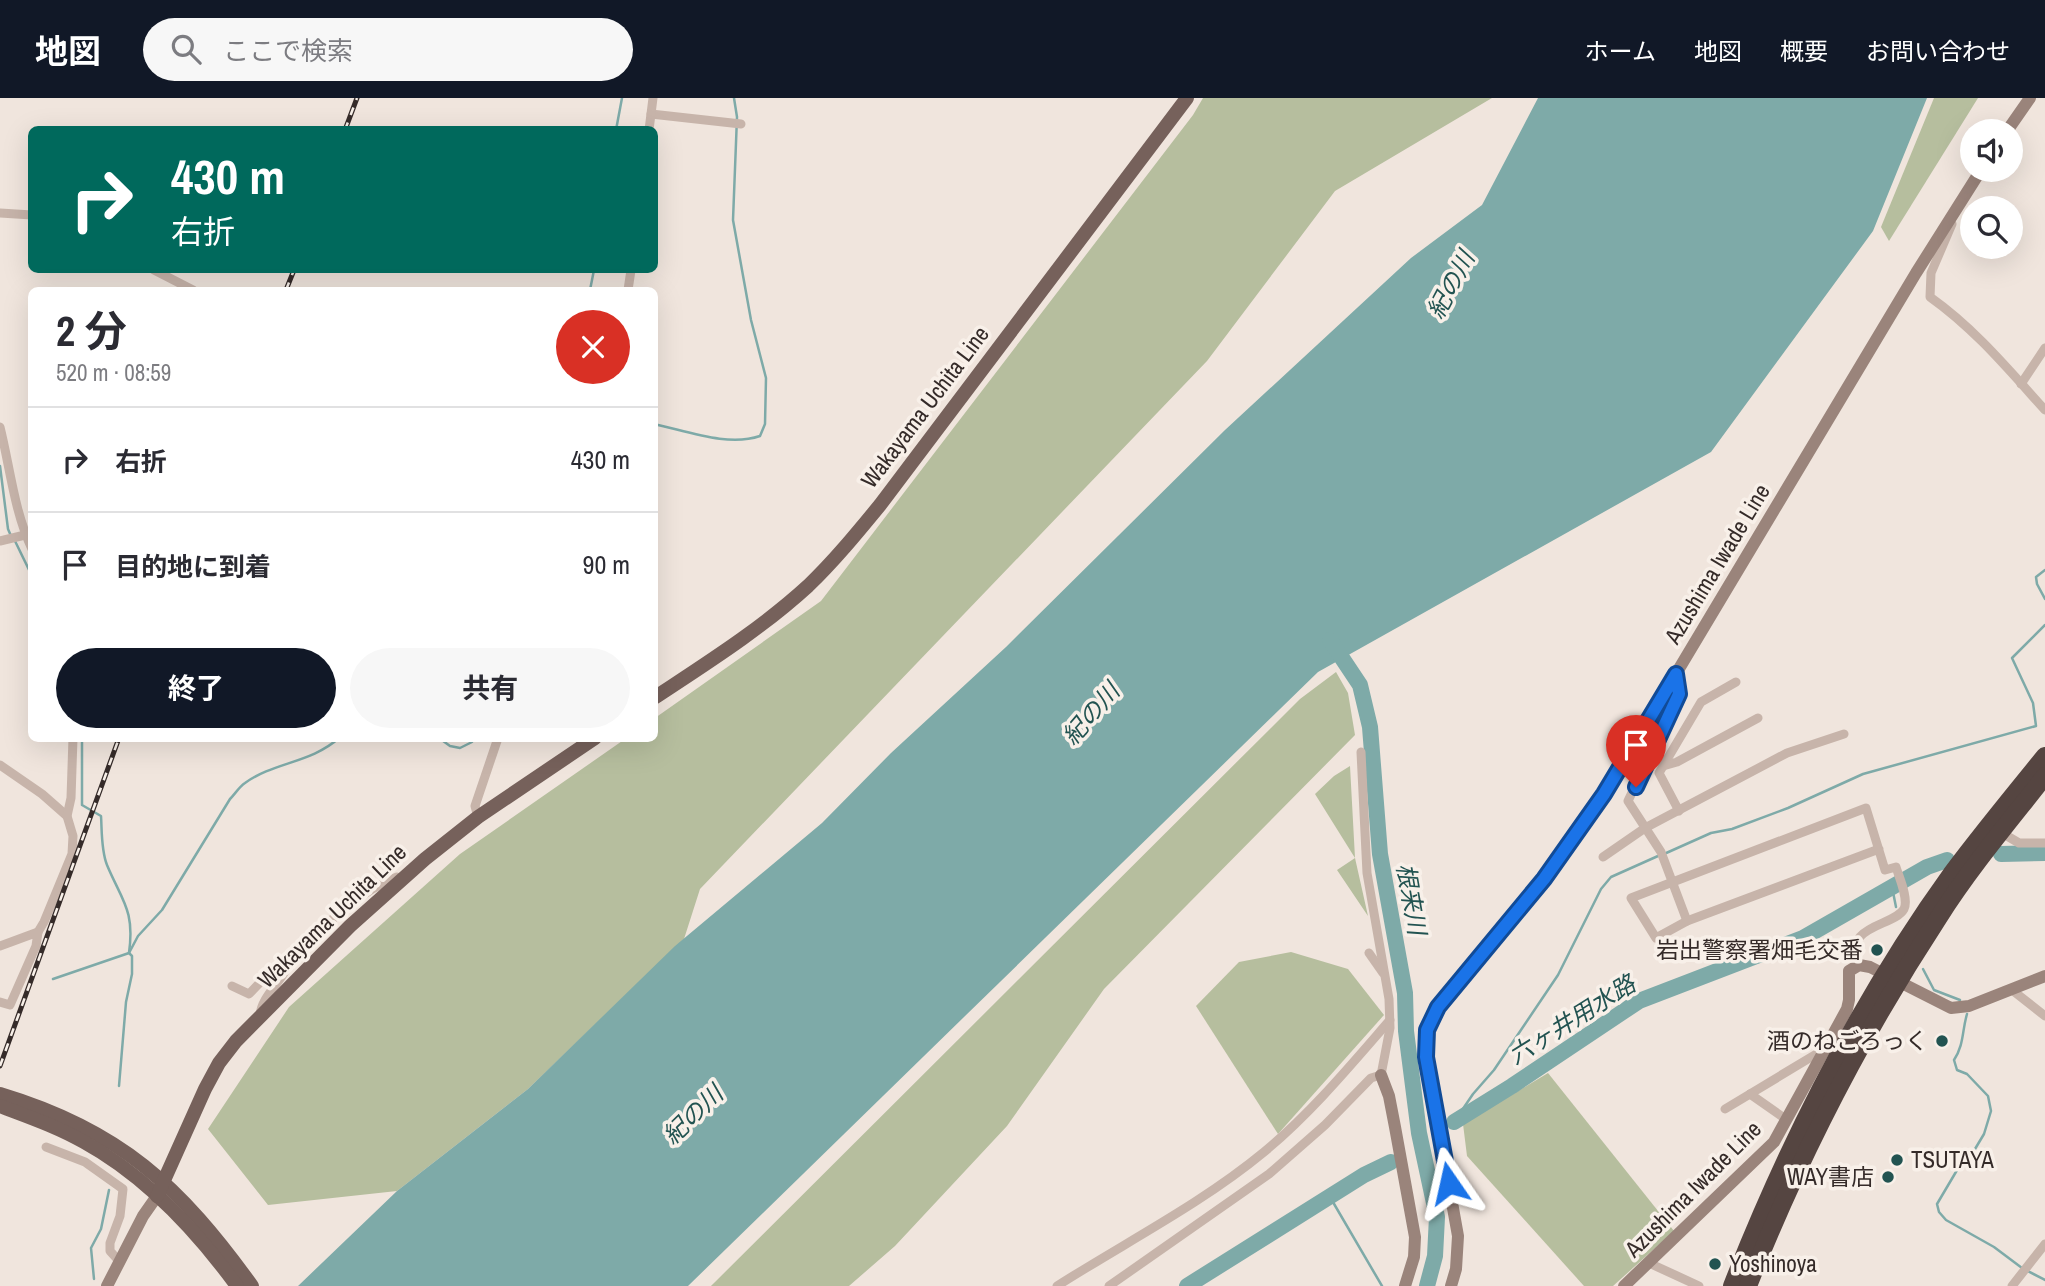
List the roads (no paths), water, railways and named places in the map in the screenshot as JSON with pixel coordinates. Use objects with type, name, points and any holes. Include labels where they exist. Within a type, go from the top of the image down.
[{"type":"highway","points":[[1748,1286],[1799,1167],[1892,980],[1952,873],[2045,756]]},
{"type":"highway","points":[[1732,1286],[1785,1161],[1833,1067],[1892,980],[2045,776]]},
{"type":"main road","name":"Wakayama Uchita Line","points":[[658,695],[776,613],[809,585],[843,550],[880,505],[1187,98]]},
{"type":"main road","points":[[2015,119],[2030,98]]},
{"type":"main road","name":"Azushima Iwade Line","points":[[1451,1286],[1456,1269],[1458,1236],[1426,1057],[1427,1030],[1438,1007],[1544,879],[1604,794],[1960,204]]},
{"type":"main road","name":"Wakayama Uchita Line","points":[[157,1196],[205,1089],[219,1063],[236,1041],[350,926],[402,880],[478,817],[589,742]]},
{"type":"main road","points":[[1859,965],[1870,967],[1951,1008],[1969,1006],[2045,976]]},
{"type":"main road","name":"Azushima Iwade Line","points":[[1624,1286],[1774,1142],[1847,1009],[1849,971],[1859,965]]},
{"type":"main road","points":[[1381,1075],[1389,1096],[1415,1237],[1414,1257],[1405,1286]]},
{"type":"main road","points":[[1,1098],[61,1115],[90,1128],[121,1148],[180,1195],[252,1286]]},
{"type":"main road","points":[[1,1098],[86,1143],[117,1163],[173,1210],[214,1255],[237,1286]]},
{"type":"main road","points":[[107,1286],[157,1196]]},
{"type":"street","points":[[650,126],[653,98]]},
{"type":"street","points":[[651,114],[741,124]]},
{"type":"street","points":[[1960,206],[1931,273],[1930,297],[1957,316],[1990,347],[2045,410]]},
{"type":"street","points":[[0,213],[28,214]]},
{"type":"street","points":[[160,273],[187,287]]},
{"type":"street","points":[[2021,384],[2045,348]]},
{"type":"street","points":[[1,432],[28,541]]},
{"type":"street","points":[[0,541],[25,535]]},
{"type":"street","points":[[1676,674],[1679,694],[1628,802],[1662,856],[1687,921]]},
{"type":"street","points":[[1679,811],[1659,773],[1701,702],[1736,681]]},
{"type":"street","points":[[1663,766],[1677,762],[1758,718]]},
{"type":"street","points":[[1603,857],[1645,828],[1787,753],[1844,734]]},
{"type":"street","points":[[0,1002],[10,1005],[72,854],[73,836],[67,816],[71,797],[73,742]]},
{"type":"street","points":[[478,817],[475,806],[497,742]]},
{"type":"street","points":[[1109,1286],[1269,1174],[1325,1125],[1371,1078],[1381,1075],[1390,1020],[1367,873],[1361,752]]},
{"type":"street","points":[[0,765],[67,816]]},
{"type":"street","points":[[1859,965],[1854,954],[1858,940],[1873,926],[1899,914],[1904,909],[1905,900],[1896,867],[1885,870],[1879,849],[1866,808],[1631,898],[1656,938],[1687,921],[1879,849]]},
{"type":"street","points":[[2001,833],[2019,843],[2045,843]]},
{"type":"street","points":[[232,986],[249,994],[274,968],[291,958],[344,908],[387,881],[397,877],[402,880]]},
{"type":"street","points":[[0,946],[38,932]]},
{"type":"street","points":[[1369,953],[1384,974]]},
{"type":"street","points":[[259,1017],[261,1005],[287,971],[291,958]]},
{"type":"street","points":[[2012,990],[2045,1016]]},
{"type":"street","points":[[1056,1286],[1211,1191],[1264,1152],[1312,1108],[1390,1020]]},
{"type":"street","points":[[1725,1109],[1825,1049]]},
{"type":"street","points":[[1751,1094],[1787,1120]]},
{"type":"street","points":[[46,1147],[85,1162],[123,1189],[120,1216],[110,1243],[110,1251],[119,1261]]},
{"type":"street","points":[[2012,1286],[2045,1244]]},
{"type":"street","points":[[1649,1263],[1699,1286]]},
{"type":"water","name":"紀の川","points":[[1538,98],[1927,98],[1873,231],[1711,452],[1318,672],[688,1286],[298,1286],[397,1191],[528,1089],[675,946],[822,823],[891,753],[1006,647],[1225,430],[1411,258],[1482,205]]},
{"type":"waterway","points":[[617,126],[622,98]]},
{"type":"waterway","points":[[658,425],[707,437],[735,440],[760,436],[765,424],[766,378],[751,320],[733,220],[737,117],[734,98]]},
{"type":"waterway","points":[[591,287],[593,273]]},
{"type":"waterway","points":[[0,466],[11,536]]},
{"type":"waterway","points":[[15,541],[28,568]]},
{"type":"waterway","points":[[2045,570],[2036,577],[2045,599]]},
{"type":"waterway","points":[[1664,854],[1711,833],[1732,829],[1788,808],[1863,774],[2036,726],[2033,703],[2012,658],[2045,625]]},
{"type":"waterway","name":"根来川","points":[[1330,640],[1360,685],[1370,727],[1380,854],[1405,993],[1406,1031],[1419,1133],[1437,1217],[1435,1256],[1427,1286]]},
{"type":"waterway","points":[[82,742],[82,805],[101,816],[105,859],[129,916],[132,974],[126,1002],[119,1086]]},
{"type":"waterway","points":[[53,979],[129,953],[138,936],[162,910],[230,799],[241,786],[256,776],[317,753],[334,742]]},
{"type":"waterway","points":[[444,742],[460,748],[472,742]]},
{"type":"waterway","name":"六ヶ井用水路","points":[[2001,854],[2045,853]]},
{"type":"waterway","points":[[1454,1122],[1494,1070],[1558,975],[1601,889],[1611,877],[1658,856]]},
{"type":"waterway","name":"六ヶ井用水路","points":[[1454,1122],[1639,1001],[1803,938],[1927,867],[1947,860]]},
{"type":"waterway","points":[[1892,887],[1896,907]]},
{"type":"waterway","points":[[1923,969],[1934,990],[1960,1000]]},
{"type":"waterway","points":[[1967,1014],[1961,1043],[1954,1060],[1957,1070],[1967,1074],[1988,1096],[1991,1111],[1984,1134],[1975,1149],[1963,1160],[1937,1204],[1939,1212],[1946,1220],[2045,1280]]},
{"type":"waterway","name":"六ヶ井用水路","points":[[1187,1286],[1364,1175],[1391,1162]]},
{"type":"waterway","points":[[94,1279],[91,1248],[101,1229],[109,1190]]},
{"type":"waterway","points":[[1330,1197],[1382,1286]]},
{"type":"railway","points":[[346,126],[357,98]]},
{"type":"railway","points":[[287,287],[293,273]]},
{"type":"railway","points":[[0,1066],[118,742]]},
{"type":"place","name":"岩出警察署畑毛交番","points":[[1877,950]]},
{"type":"place","name":"酒のねごろっく","points":[[1942,1041]]},
{"type":"place","name":"TSUTAYA","points":[[1897,1160]]},
{"type":"place","name":"WAY書店","points":[[1888,1177]]},
{"type":"place","name":"Yoshinoya","points":[[1715,1264]]}]
